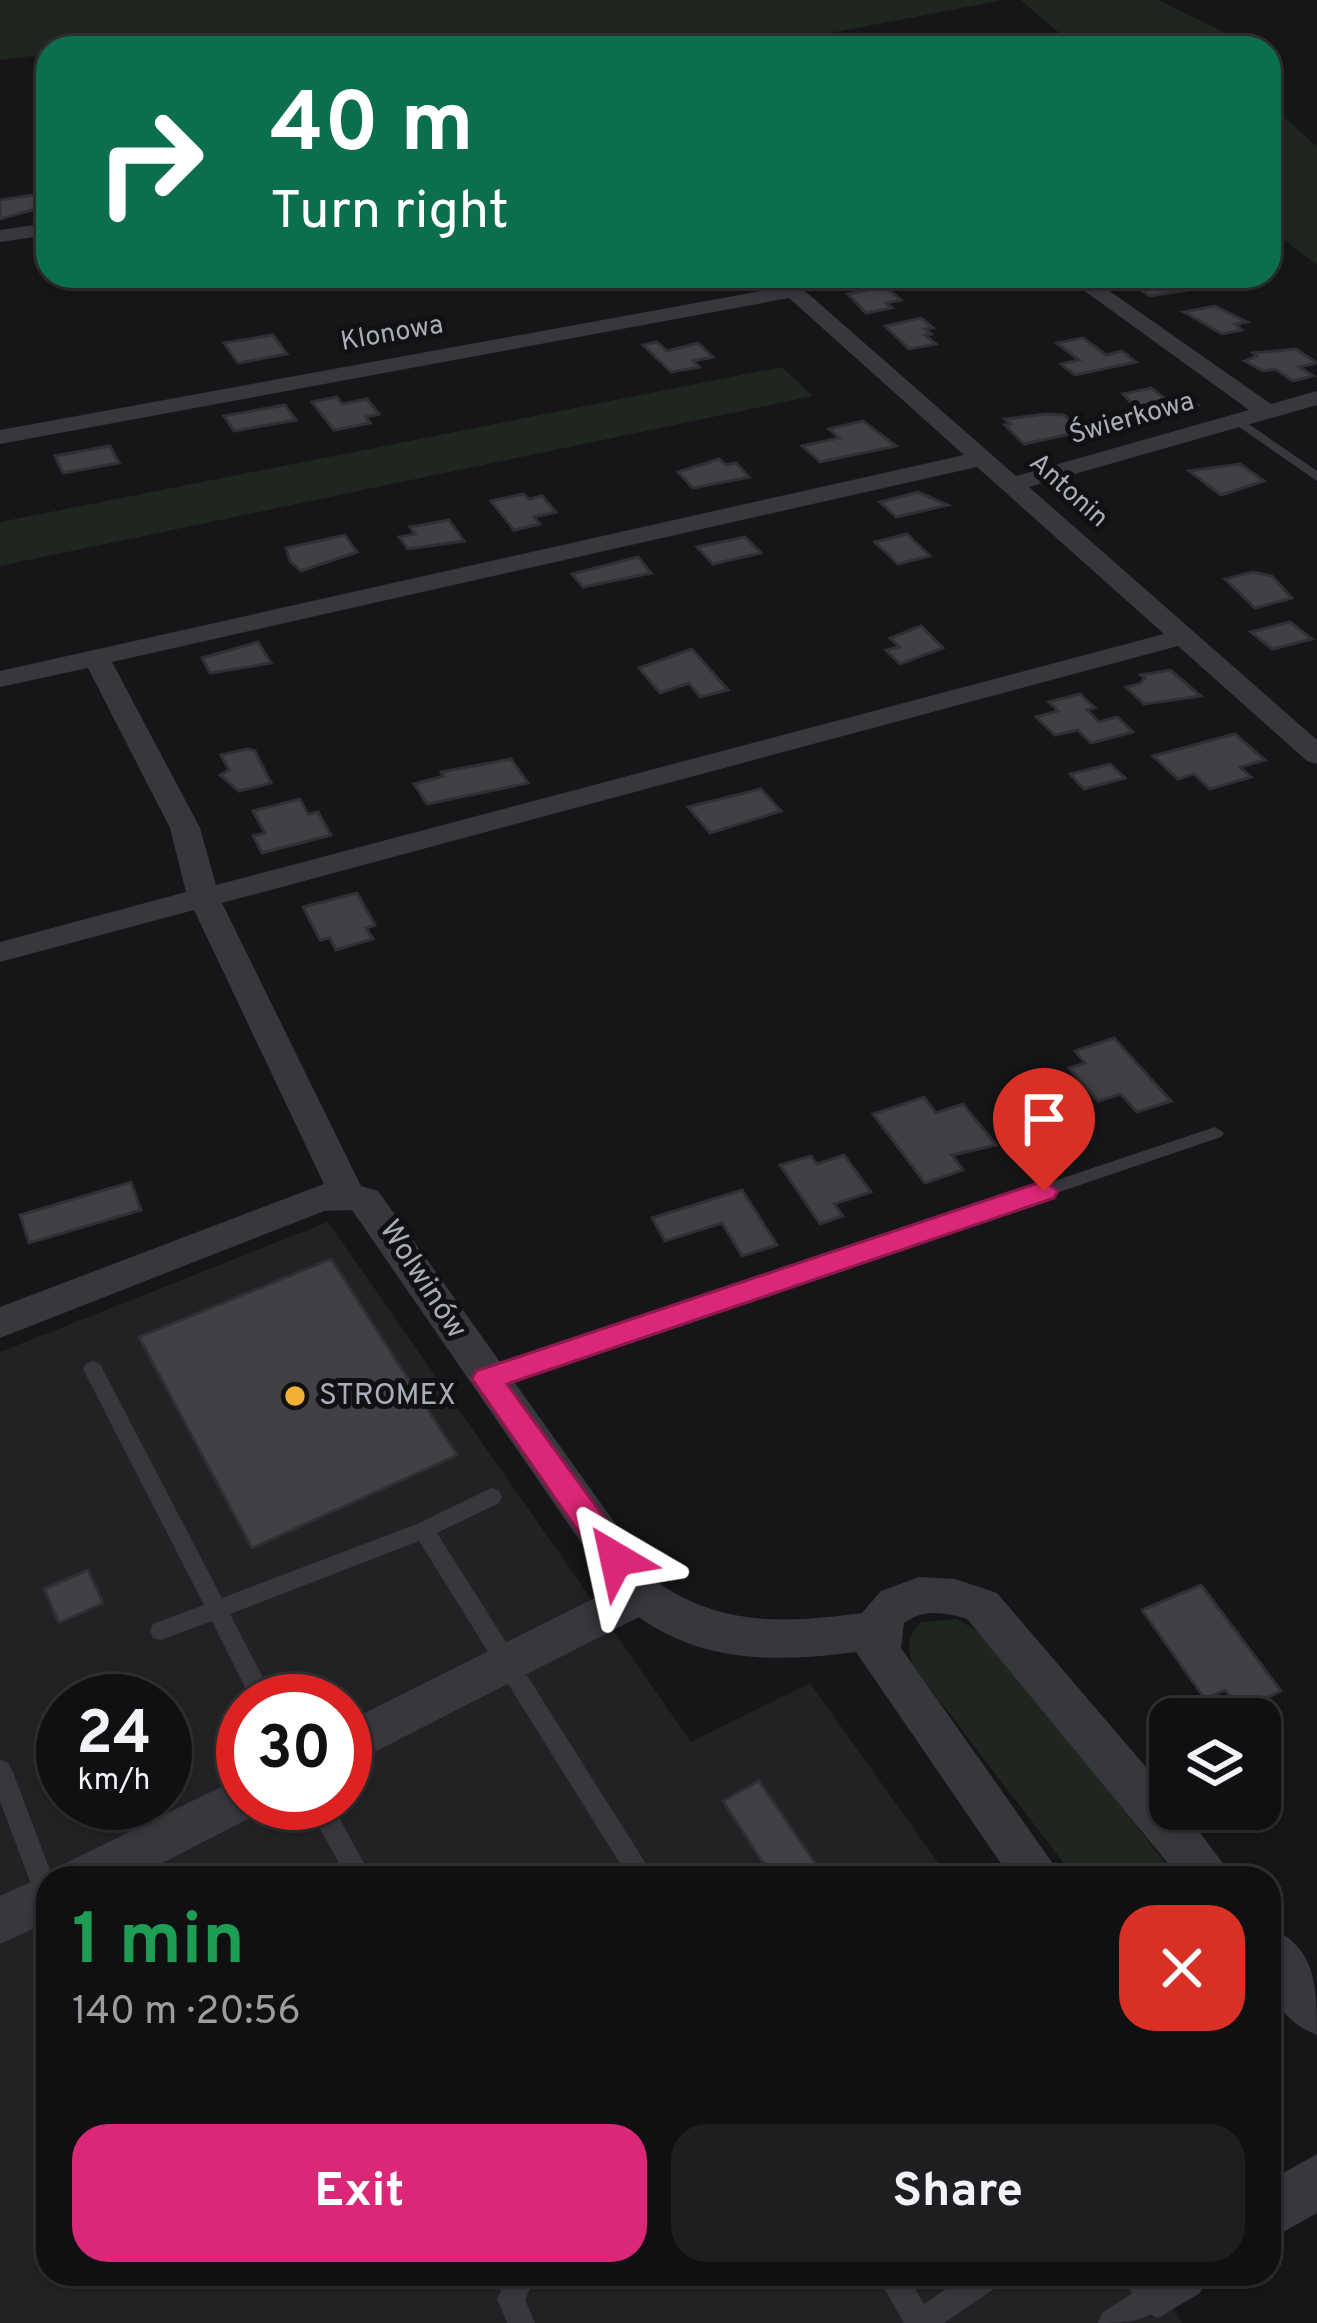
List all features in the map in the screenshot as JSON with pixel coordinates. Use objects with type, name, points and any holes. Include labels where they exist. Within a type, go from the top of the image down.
[{"type":"street","points":[[0,236],[36,231]]},
{"type":"street","name":"Klonowa","points":[[0,436],[764,288]]},
{"type":"street","name":"Antonin","points":[[790,288],[1317,755]]},
{"type":"street","name":"Świerkowa","points":[[1091,288],[1267,412]]},
{"type":"street","name":"Świerkowa","points":[[1015,484],[1317,398]]},
{"type":"street","points":[[0,679],[983,458]]},
{"type":"street","points":[[0,952],[1186,636]]},
{"type":"street","points":[[0,1323],[320,1198],[347,1195],[203,896],[185,828],[96,658]]},
{"type":"street","name":"Wolwinów","points":[[347,1195],[377,1211],[487,1379],[642,1595],[668,1617],[726,1638],[769,1644],[877,1630]]},
{"type":"street","points":[[1030,1866],[878,1652],[877,1630],[884,1613],[924,1592],[951,1593],[982,1606],[1200,1866]]},
{"type":"street","points":[[372,1732],[642,1595]]},
{"type":"street","points":[[109,1866],[216,1812]]},
{"type":"street","points":[[0,1921],[36,1903]]},
{"type":"street","points":[[1281,1966],[1317,2010]]},
{"type":"lane","points":[[1236,420],[1317,477]]},
{"type":"lane","points":[[487,1379],[1216,1133]]},
{"type":"lane","points":[[93,1369],[250,1674]]},
{"type":"lane","points":[[161,1631],[424,1530],[492,1497]]},
{"type":"lane","points":[[424,1530],[636,1866]]},
{"type":"lane","points":[[0,1769],[36,1866]]},
{"type":"lane","points":[[333,1830],[353,1866]]},
{"type":"lane","points":[[518,2286],[512,2299],[521,2323]]},
{"type":"lane","points":[[897,2286],[920,2323],[974,2286]]},
{"type":"lane","points":[[1112,2323],[1164,2286]]},
{"type":"shaded area","points":[[0,0],[1004,0],[814,36],[36,36],[36,56],[0,60]]},
{"type":"shaded area","points":[[1021,0],[1158,0],[1232,36],[1063,36]]},
{"type":"shaded area","points":[[1281,114],[1317,147],[1317,265],[1281,237]]},
{"type":"shaded area","points":[[782,367],[813,396],[0,566],[0,522]]},
{"type":"shaded area","points":[[328,1222],[691,1742],[810,1683],[940,1866],[36,1866],[36,2286],[1156,2286],[1182,2323],[0,2323],[0,1352]]},
{"type":"shaded area","points":[[957,1619],[989,1638],[1168,1866],[1066,1866],[913,1666],[909,1642],[921,1622]]},
{"type":"building","points":[[33,195],[36,209],[0,219],[0,200]]},
{"type":"building","points":[[1153,288],[1194,289],[1150,296],[1141,290]]},
{"type":"building","points":[[888,289],[901,300],[886,303],[892,308],[866,313],[848,294]]},
{"type":"building","points":[[1215,306],[1247,322],[1235,324],[1242,330],[1222,334],[1184,312]]},
{"type":"building","points":[[921,318],[933,328],[925,329],[931,334],[925,335],[936,344],[909,349],[885,326]]},
{"type":"building","points":[[273,335],[287,354],[238,363],[224,343]]},
{"type":"building","points":[[1083,338],[1106,355],[1122,351],[1136,362],[1075,375],[1061,364],[1079,360],[1057,343]]},
{"type":"building","points":[[657,342],[667,351],[698,343],[713,357],[693,361],[699,367],[671,372],[643,345]]},
{"type":"building","points":[[1296,349],[1317,363],[1299,367],[1313,376],[1293,381],[1275,369],[1263,371],[1245,361],[1257,356],[1253,353]]},
{"type":"building","points":[[1151,388],[1170,402],[1188,398],[1198,405],[1144,417],[1123,394]]},
{"type":"building","points":[[337,397],[342,404],[367,399],[379,414],[366,417],[370,423],[334,430],[312,402]]},
{"type":"building","points":[[285,405],[296,420],[234,431],[224,416]]},
{"type":"building","points":[[1064,415],[1084,431],[1024,444],[1005,425],[1011,424],[1005,419]]},
{"type":"building","points":[[863,421],[896,446],[820,462],[802,446],[839,438],[829,429]]},
{"type":"building","points":[[110,446],[119,463],[63,473],[55,456]]},
{"type":"building","points":[[719,459],[726,465],[736,463],[749,477],[693,488],[678,472]]},
{"type":"building","points":[[1240,464],[1264,481],[1221,495],[1189,471]]},
{"type":"building","points":[[918,492],[948,505],[896,517],[880,502]]},
{"type":"building","points":[[524,494],[529,499],[542,496],[556,512],[534,517],[540,524],[514,530],[491,501]]},
{"type":"building","points":[[449,520],[464,541],[408,549],[399,537],[415,534],[410,527]]},
{"type":"building","points":[[907,534],[930,556],[898,564],[875,542]]},
{"type":"building","points":[[345,535],[357,552],[301,571],[290,561],[286,548]]},
{"type":"building","points":[[745,537],[761,553],[713,564],[697,547]]},
{"type":"building","points":[[638,557],[651,573],[583,587],[572,574]]},
{"type":"building","points":[[1253,572],[1272,576],[1292,598],[1255,608],[1225,579]]},
{"type":"building","points":[[1290,622],[1312,639],[1272,649],[1251,632]]},
{"type":"building","points":[[921,626],[943,648],[900,664],[886,650],[899,647],[890,638]]},
{"type":"building","points":[[258,642],[271,663],[210,673],[202,658]]},
{"type":"building","points":[[692,649],[728,690],[700,697],[689,683],[660,693],[639,668]]},
{"type":"building","points":[[1170,670],[1201,696],[1144,704],[1126,687],[1140,684],[1145,678],[1141,675]]},
{"type":"building","points":[[1080,694],[1095,708],[1087,710],[1099,722],[1117,717],[1133,732],[1091,743],[1078,730],[1055,735],[1036,717],[1058,711],[1049,702]]},
{"type":"building","points":[[1235,734],[1265,760],[1240,767],[1251,777],[1210,789],[1194,774],[1178,779],[1153,756]]},
{"type":"building","points":[[255,751],[271,783],[239,791],[220,775],[229,770],[221,755]]},
{"type":"building","points":[[511,759],[528,783],[427,804],[414,784],[444,776],[441,772]]},
{"type":"building","points":[[1110,764],[1125,778],[1084,789],[1070,774]]},
{"type":"building","points":[[761,789],[781,811],[710,833],[688,807]]},
{"type":"building","points":[[300,799],[308,814],[318,812],[331,835],[262,853],[253,836],[265,833],[253,811]]},
{"type":"building","points":[[357,893],[375,925],[366,928],[373,939],[336,950],[330,938],[320,940],[303,907]]},
{"type":"building","points":[[1114,1038],[1171,1101],[1137,1112],[1121,1094],[1098,1101],[1069,1068],[1085,1063],[1075,1051]]},
{"type":"building","points":[[924,1097],[936,1113],[963,1104],[996,1145],[952,1155],[963,1170],[925,1183],[873,1114]]},
{"type":"building","points":[[844,1155],[871,1192],[834,1204],[843,1216],[820,1224],[780,1165],[811,1156],[817,1164]]},
{"type":"building","points":[[131,1182],[141,1210],[29,1243],[20,1215]]},
{"type":"building","points":[[742,1190],[777,1245],[742,1256],[722,1223],[665,1241],[652,1218]]},
{"type":"building","name":"STROMEX","points":[[331,1259],[457,1455],[252,1548],[139,1337]]},
{"type":"building","points":[[88,1570],[103,1603],[59,1623],[44,1589]]},
{"type":"building","points":[[1201,1585],[1281,1691],[1266,1698],[1231,1698],[1225,1690],[1204,1698],[1142,1610]]},
{"type":"building","points":[[759,1781],[817,1866],[765,1866],[723,1801]]},
{"type":"place","name":"STROMEX","points":[[295,1396]]},
{"type":"route","points":[[616,1559],[487,1379],[1044,1191]]}]
